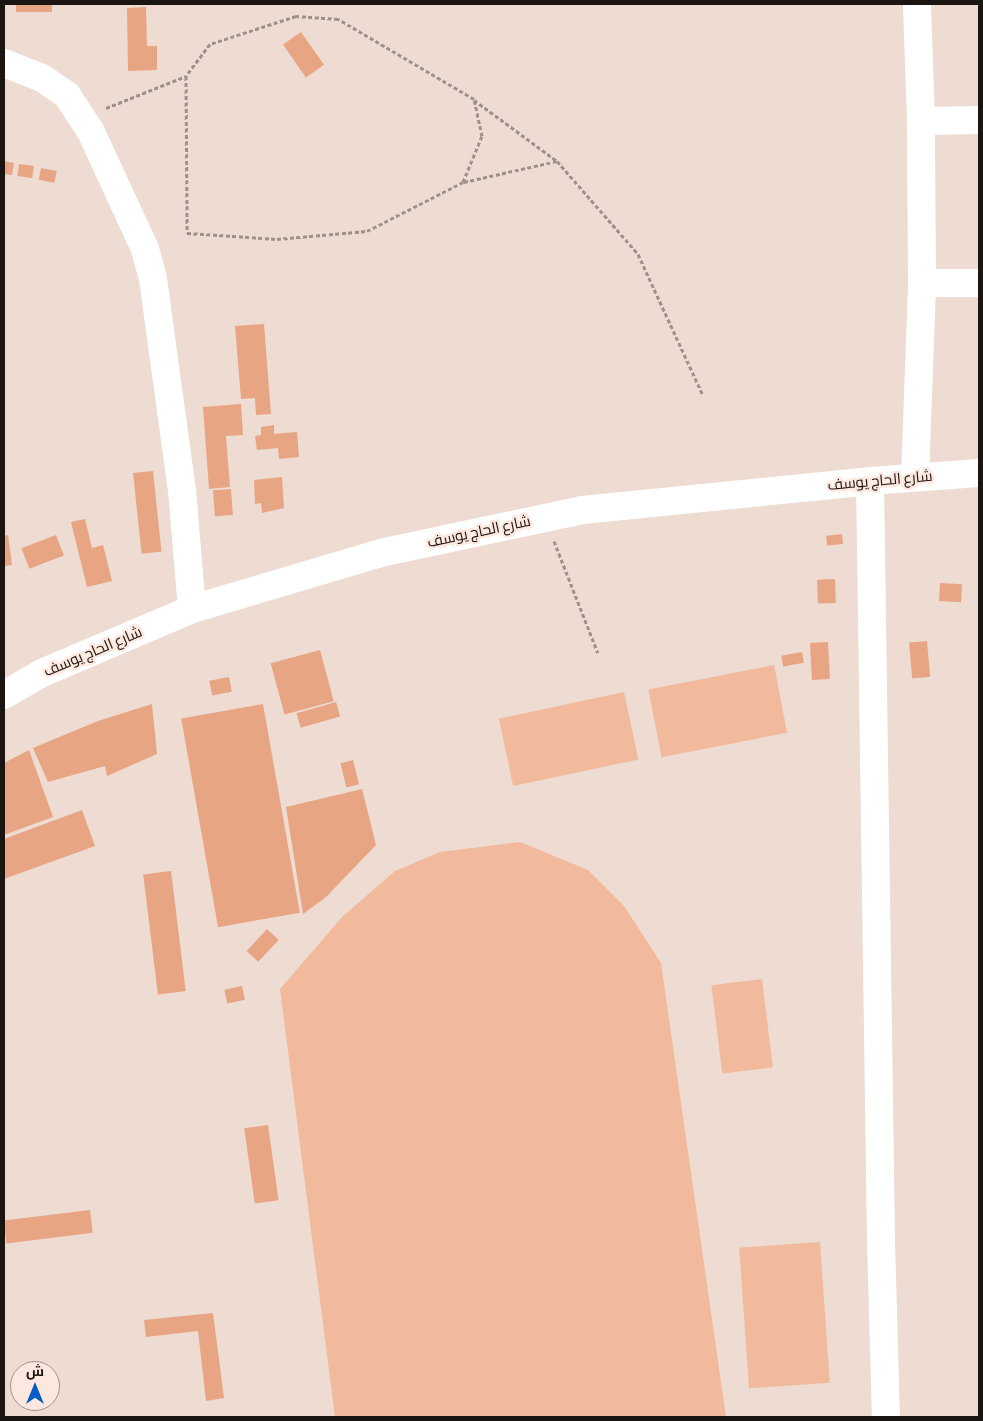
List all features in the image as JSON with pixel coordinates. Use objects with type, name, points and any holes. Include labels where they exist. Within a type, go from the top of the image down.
[{"type":"street","points":[[914,477],[922,283],[921,121],[917,4]]},
{"type":"street","points":[[4,64],[42,78],[68,95],[91,132],[145,249],[153,279],[182,490],[192,610]]},
{"type":"street","points":[[921,121],[979,120]]},
{"type":"street","points":[[922,283],[979,282]]},
{"type":"street","name":"شارع الحاج يوسف","points":[[4,695],[42,673],[192,610],[385,552],[582,510],[914,477],[979,474]]},
{"type":"street","points":[[870,481],[886,1417]]},
{"type":"path","points":[[82,118],[186,76],[210,44],[296,16],[338,19],[474,100],[557,161],[638,254],[703,395]]},
{"type":"path","points":[[186,76],[187,232],[277,239],[367,231],[463,182],[557,161]]},
{"type":"path","points":[[463,182],[482,136],[474,100]]},
{"type":"path","points":[[545,517],[598,653]]},
{"type":"shaded area","points":[[774,665],[787,733],[662,757],[648,689]]},
{"type":"shaded area","points":[[624,692],[638,759],[513,786],[499,719]]},
{"type":"shaded area","points":[[520,842],[588,870],[624,906],[661,963],[726,1417],[335,1417],[280,989],[342,917],[395,871],[440,852]]},
{"type":"shaded area","points":[[762,979],[773,1067],[722,1074],[711,985]]},
{"type":"shaded area","points":[[820,1242],[830,1383],[749,1388],[739,1248]]},
{"type":"building","points":[[16,4],[52,4],[52,12],[16,12]]},
{"type":"building","points":[[146,7],[147,46],[157,46],[157,70],[128,71],[127,8]]},
{"type":"building","points":[[301,32],[324,65],[306,77],[283,45]]},
{"type":"building","points":[[4,161],[14,163],[12,175],[4,174]]},
{"type":"building","points":[[19,164],[34,166],[32,178],[17,176]]},
{"type":"building","points":[[41,168],[57,171],[54,183],[39,180]]},
{"type":"building","points":[[264,324],[271,414],[256,415],[255,398],[241,399],[235,326]]},
{"type":"building","points":[[241,404],[243,435],[226,436],[230,487],[209,489],[203,407]]},
{"type":"building","points":[[274,425],[274,434],[297,432],[299,457],[279,459],[278,448],[257,450],[255,436],[261,435],[261,427]]},
{"type":"building","points":[[153,471],[161,552],[142,554],[133,473]]},
{"type":"building","points":[[282,477],[284,508],[262,513],[261,503],[255,504],[254,480]]},
{"type":"building","points":[[231,489],[233,515],[215,516],[213,490]]},
{"type":"building","points":[[85,519],[92,548],[103,545],[112,581],[87,587],[71,522]]},
{"type":"building","points":[[842,534],[843,544],[827,546],[826,536]]},
{"type":"building","points":[[8,535],[12,565],[4,566],[4,536]]},
{"type":"building","points":[[56,535],[64,556],[29,569],[21,548]]},
{"type":"building","points":[[835,579],[836,603],[818,604],[817,580]]},
{"type":"building","points":[[940,583],[962,584],[961,602],[939,601]]},
{"type":"building","points":[[927,641],[930,677],[912,678],[909,643]]},
{"type":"building","points":[[828,642],[830,679],[812,680],[810,643]]},
{"type":"building","points":[[320,650],[334,701],[284,714],[271,663]]},
{"type":"building","points":[[802,652],[804,663],[783,666],[781,656]]},
{"type":"building","points":[[229,677],[232,692],[212,696],[209,681]]},
{"type":"building","points":[[336,702],[340,716],[301,728],[297,713]]},
{"type":"building","points":[[152,704],[157,754],[107,776],[105,766],[48,782],[33,748],[98,721]]},
{"type":"building","points":[[263,704],[300,913],[218,927],[181,718]]},
{"type":"building","points":[[29,750],[53,817],[4,835],[4,763]]},
{"type":"building","points":[[353,760],[359,784],[346,787],[340,763]]},
{"type":"building","points":[[362,789],[376,845],[326,897],[303,914],[286,807]]},
{"type":"building","points":[[82,810],[95,846],[4,879],[4,839]]},
{"type":"building","points":[[171,871],[186,991],[158,995],[143,874]]},
{"type":"building","points":[[267,929],[279,940],[258,962],[247,951]]},
{"type":"building","points":[[242,986],[245,1000],[227,1003],[224,990]]},
{"type":"building","points":[[268,1125],[279,1200],[255,1204],[244,1128]]},
{"type":"building","points":[[90,1210],[93,1233],[6,1243],[4,1221]]},
{"type":"building","points":[[213,1313],[224,1398],[206,1401],[198,1331],[146,1337],[144,1320]]}]
